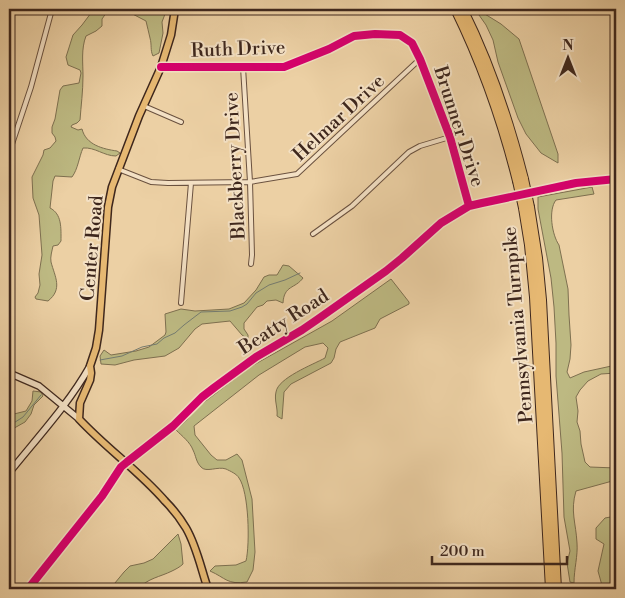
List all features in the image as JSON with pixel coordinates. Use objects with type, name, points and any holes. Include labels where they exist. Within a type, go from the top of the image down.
[{"type":"highway","name":"Pennsylvania Turnpike","points":[[455,9],[488,83],[520,180]]},
{"type":"highway","name":"Pennsylvania Turnpike","points":[[463,9],[487,62],[511,130],[520,180],[538,258],[542,300],[557,589]]},
{"type":"highway","name":"Pennsylvania Turnpike","points":[[526,208],[534,297],[550,589]]},
{"type":"main road","name":"Center Road","points":[[90,366],[99,330],[108,208],[118,169],[150,89],[161,67],[171,35],[175,9]]},
{"type":"main road","points":[[90,366],[91,373],[80,403],[79,419],[92,433],[153,487],[181,519],[191,538],[208,589]]},
{"type":"street","points":[[9,153],[31,87],[51,13],[58,9]]},
{"type":"street","name":"Ruth Drive","points":[[161,67],[284,66],[329,49],[354,36],[374,34],[400,35]]},
{"type":"street","name":"Brunner Drive","points":[[400,35],[412,43],[420,59],[450,136],[469,206]]},
{"type":"street","name":"Helmar Drive","points":[[118,169],[151,182],[250,182],[297,174],[420,59]]},
{"type":"street","name":"Blackberry Drive","points":[[243,67],[250,182],[251,264]]},
{"type":"street","points":[[144,106],[181,122]]},
{"type":"street","points":[[313,234],[352,206],[409,152],[420,146],[450,136]]},
{"type":"street","name":"Beatty Road","points":[[28,589],[127,462],[173,426],[202,397],[215,387],[256,357],[318,319],[386,271],[441,223],[469,206],[576,183],[616,179]]},
{"type":"street","points":[[181,304],[191,183]]},
{"type":"street","points":[[9,219],[9,248]]},
{"type":"street","name":"Center Road","points":[[9,473],[81,383],[90,366]]},
{"type":"street","points":[[9,373],[39,386],[79,419]]},
{"type":"shaded area","points":[[94,9],[109,9],[102,19],[102,26],[86,36],[84,41],[80,120],[71,127],[78,130],[82,129],[87,139],[96,145],[120,153],[112,156],[83,148],[72,177],[55,176],[50,208],[57,214],[61,226],[61,241],[58,245],[53,246],[51,258],[57,287],[53,296],[48,301],[36,299],[35,297],[40,285],[39,274],[42,255],[39,215],[33,198],[32,177],[44,150],[50,148],[56,141],[52,133],[52,127],[60,90],[63,86],[79,83],[80,70],[68,65],[66,57],[73,35]]},
{"type":"shaded area","points":[[123,9],[133,9],[146,13],[156,11],[165,14],[162,22],[163,33],[159,53],[153,56],[146,21]]},
{"type":"shaded area","points":[[480,11],[501,24],[519,39],[558,154],[558,163],[541,153],[526,134],[518,118],[498,62],[493,40],[479,15]]},
{"type":"shaded area","points":[[592,187],[594,194],[556,200],[552,210],[553,229],[559,245],[568,289],[571,345],[567,372],[570,378],[584,372],[616,365],[616,373],[601,374],[588,381],[576,397],[577,422],[585,462],[590,467],[616,468],[616,480],[576,491],[573,511],[577,548],[574,583],[570,582],[567,563],[570,551],[564,517],[554,307],[551,278],[538,209],[538,197]]},
{"type":"shaded area","points":[[283,265],[289,266],[303,278],[285,293],[283,303],[276,300],[267,301],[257,307],[244,323],[248,339],[230,321],[202,324],[195,329],[179,348],[165,356],[134,360],[115,365],[101,364],[100,356],[104,350],[111,355],[136,351],[149,347],[165,335],[165,314],[181,309],[195,311],[229,309],[244,303],[256,290],[264,277],[277,275]]},
{"type":"shaded area","points":[[391,279],[409,304],[380,319],[375,328],[340,342],[331,363],[291,384],[284,392],[282,419],[277,416],[276,392],[278,387],[289,377],[325,358],[328,348],[323,343],[305,347],[259,375],[194,426],[195,435],[217,460],[226,460],[237,454],[242,460],[252,499],[255,552],[253,570],[247,582],[231,582],[210,571],[215,566],[236,565],[246,561],[248,531],[245,494],[237,475],[223,468],[203,469],[198,463],[190,444],[176,430],[194,410],[250,367],[332,321]]},
{"type":"shaded area","points":[[33,391],[41,392],[43,396],[34,405],[31,414],[25,422],[9,431],[9,417],[26,411],[32,401]]},
{"type":"shaded area","points":[[616,516],[614,565],[616,589],[603,589],[598,571],[604,544],[596,539],[596,528],[605,518]]},
{"type":"shaded area","points":[[178,534],[181,544],[182,565],[150,580],[138,589],[110,589],[130,566],[153,559]]},
{"type":"waterway","points":[[100,360],[122,356],[142,347],[157,344],[175,333],[201,312],[230,311],[242,307],[256,293],[269,285],[300,273]]},
{"type":"waterway","points":[[9,426],[23,417],[41,395]]},
{"type":"cycle path","points":[[161,67],[284,67],[329,49],[354,36],[375,34],[400,35],[412,43],[420,59],[450,137],[469,206]]},
{"type":"cycle path","points":[[28,589],[102,496],[121,467],[173,426],[202,397],[215,387],[256,357],[302,330],[386,271],[441,223],[469,206],[576,183],[616,179]]}]
